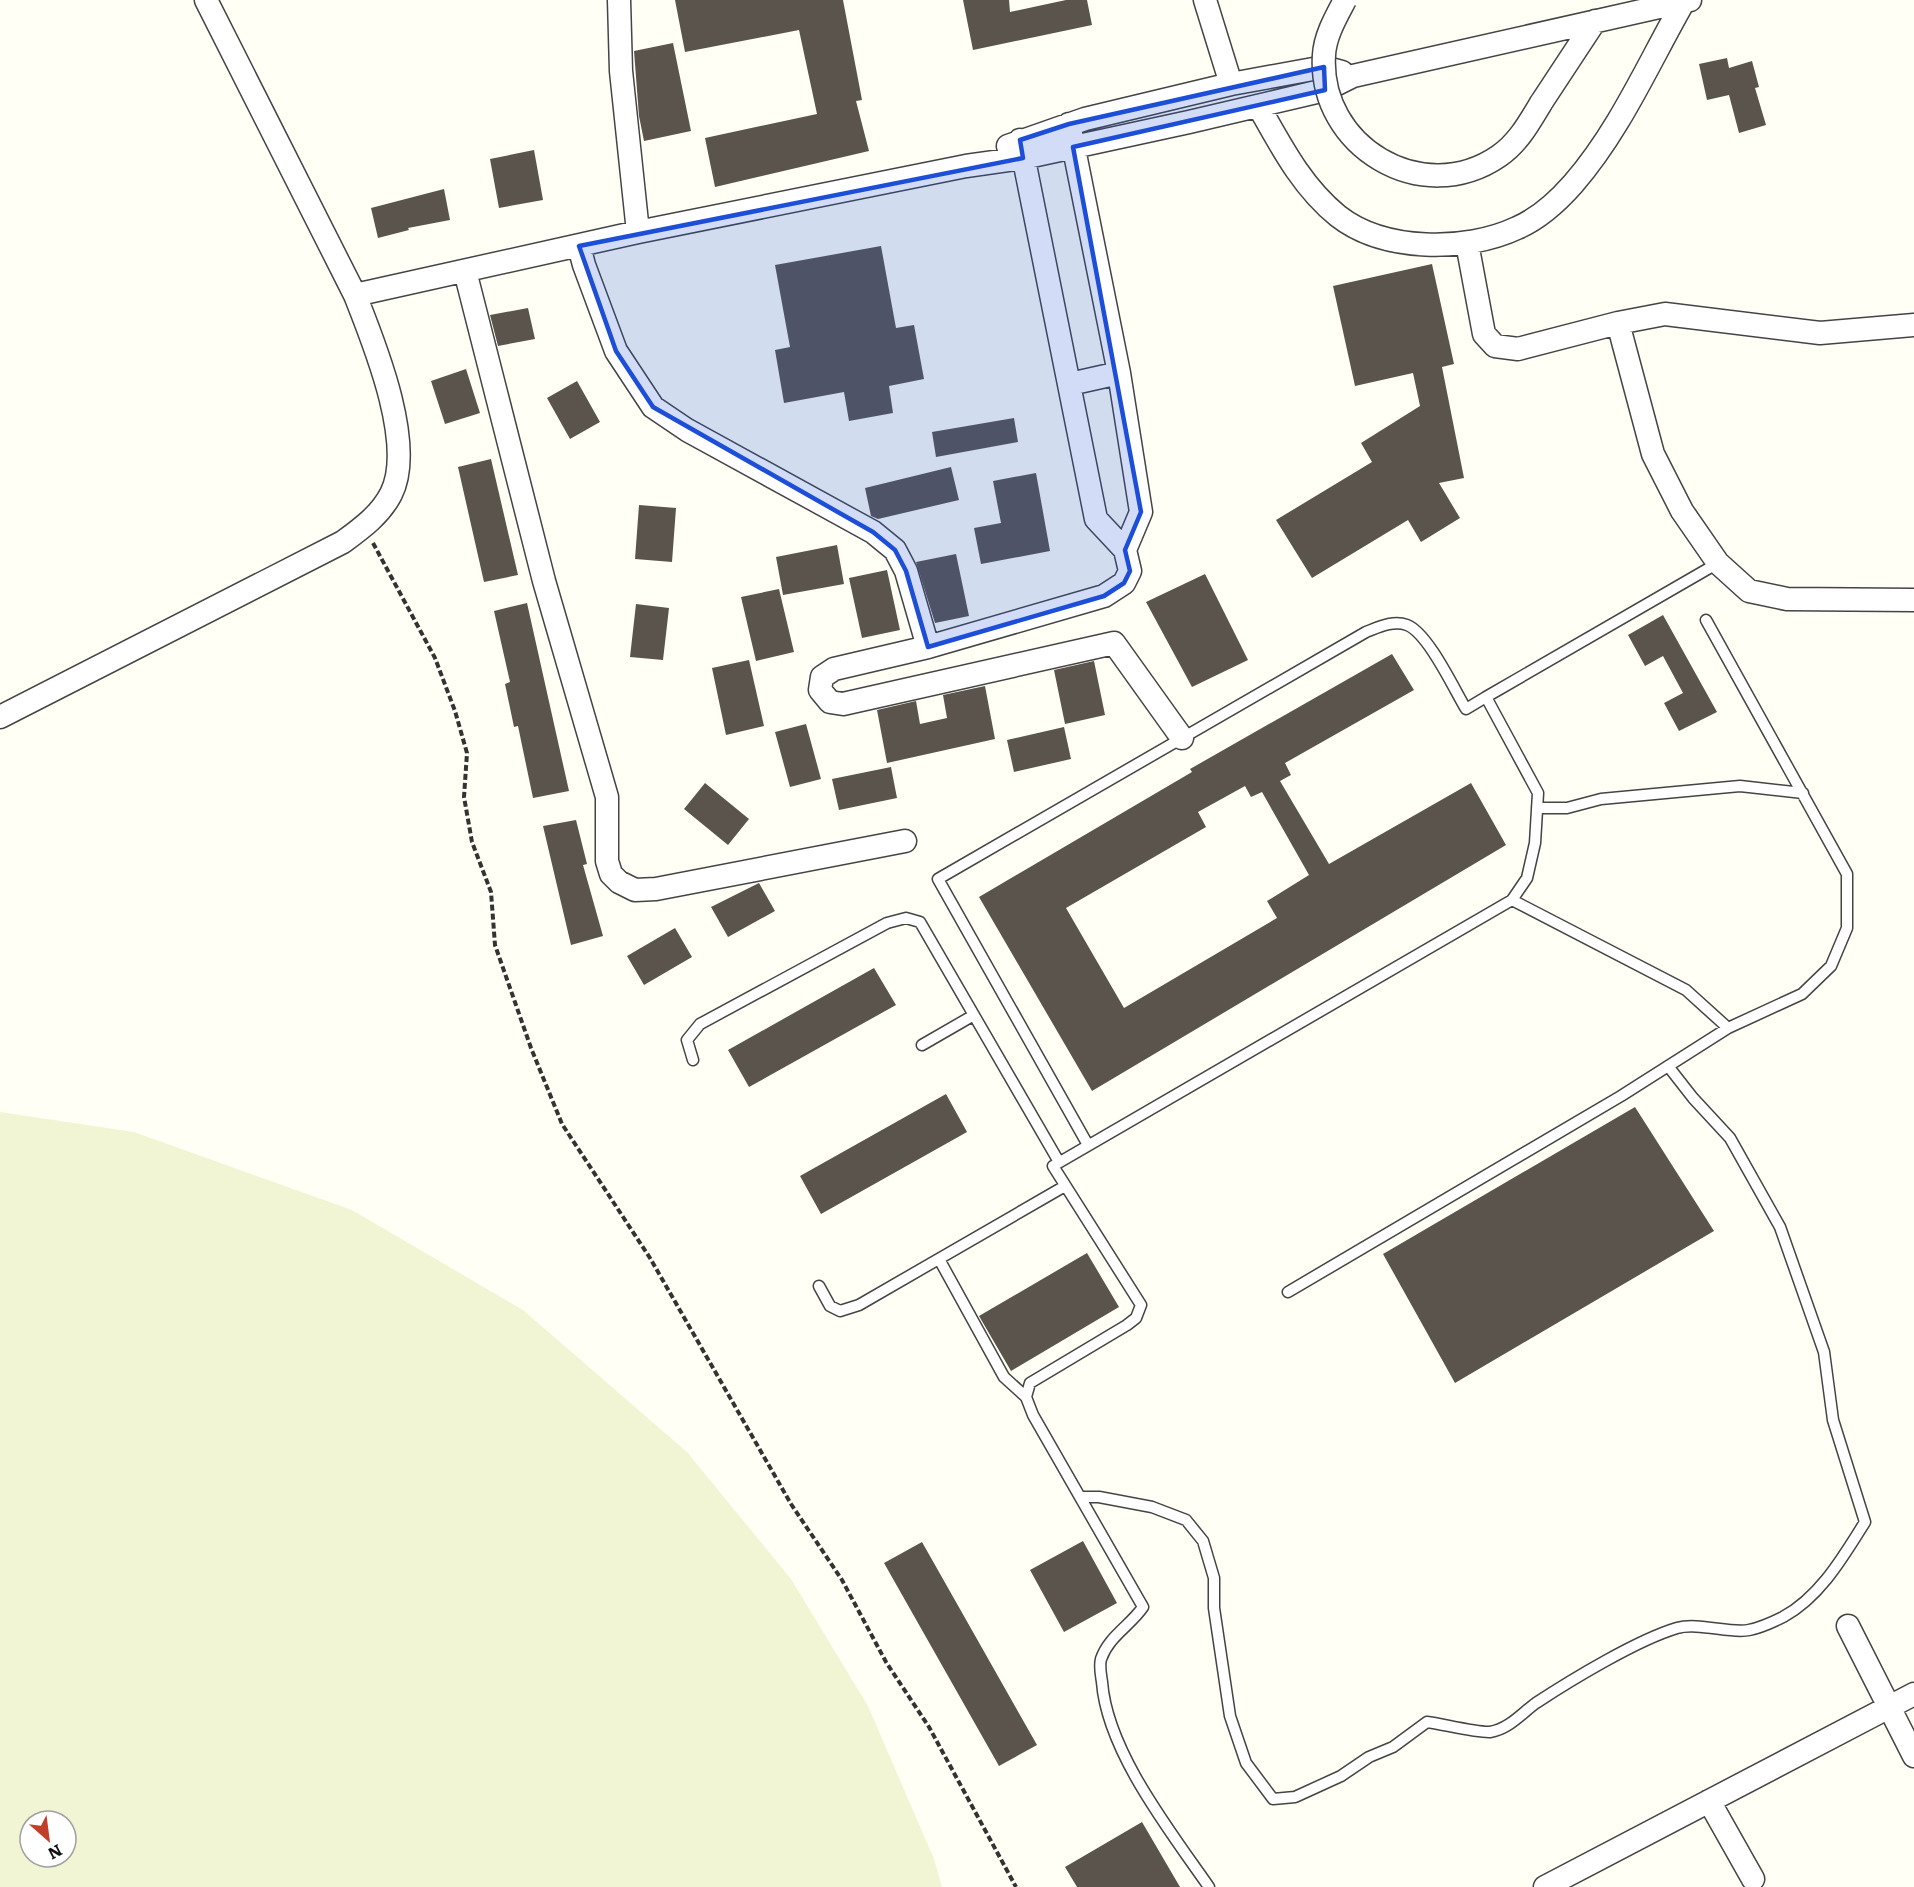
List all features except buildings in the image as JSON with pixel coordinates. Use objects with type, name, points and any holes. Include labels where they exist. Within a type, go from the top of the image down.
[{"type":"street","points":[[0,717],[343,542],[373,520],[392,493],[399,470],[398,448],[388,385],[355,296],[206,0]]},
{"type":"street","points":[[619,0],[621,71],[638,232]]},
{"type":"street","points":[[1205,0],[1231,84]]},
{"type":"street","points":[[1345,0],[1332,22],[1324,53],[1324,80],[1338,120],[1356,143],[1378,160],[1409,174],[1442,176],[1472,170],[1498,156],[1521,136],[1595,21]]},
{"type":"street","points":[[1021,149],[1073,147],[1189,122],[1325,90],[1353,76],[1687,1]]},
{"type":"street","points":[[1259,106],[1304,181],[1340,217],[1372,235],[1418,245],[1467,243],[1516,229],[1549,208],[1574,183],[1631,99],[1687,1]]},
{"type":"street","points":[[355,296],[638,232],[966,166],[1021,149],[1068,124],[1231,84],[1323,67],[1353,76]]},
{"type":"street","points":[[1182,95],[1189,122]]},
{"type":"street","points":[[1068,124],[1119,373],[1141,512],[1125,550]]},
{"type":"street","points":[[1021,149],[1096,519],[1125,550],[1130,571],[1124,583],[1104,596],[928,647],[834,669],[822,677],[820,690],[830,702],[843,704],[1113,643],[1182,738]]},
{"type":"street","points":[[1467,243],[1484,334],[1495,346],[1518,349],[1618,323],[1665,314],[1820,333],[1914,325]]},
{"type":"street","points":[[579,246],[616,351],[653,407],[687,430],[873,532],[895,550],[906,571],[928,647]]},
{"type":"street","points":[[465,271],[544,581],[607,797],[607,861],[611,874],[619,882],[635,890],[656,889],[905,841]]},
{"type":"street","points":[[1618,323],[1653,454],[1682,511],[1718,563],[1749,591],[1787,599],[1914,600]]},
{"type":"street","points":[[1070,384],[1119,373]]},
{"type":"street","points":[[1848,1626],[1914,1756]]},
{"type":"street","points":[[1545,1887],[1914,1694]]},
{"type":"street","points":[[1709,1800],[1753,1879]]},
{"type":"lane","points":[[1088,1145],[938,879],[1366,632],[1389,624],[1407,625],[1420,634],[1466,709],[1718,563]]},
{"type":"lane","points":[[1288,1292],[1728,1028],[1802,994],[1831,966],[1847,928],[1847,874],[1707,620]]},
{"type":"lane","points":[[1026,1397],[1030,1383],[1127,1325],[1136,1318],[1141,1305],[1053,1166],[1512,900],[1527,878],[1535,843],[1538,793],[1486,697]]},
{"type":"lane","points":[[1538,808],[1567,808],[1600,799],[1740,786],[1803,793]]},
{"type":"lane","points":[[1512,900],[1686,990],[1728,1028]]},
{"type":"lane","points":[[693,1060],[687,1040],[700,1024],[887,923],[906,918],[920,922],[1059,1162]]},
{"type":"lane","points":[[922,1045],[974,1015]]},
{"type":"lane","points":[[1080,1497],[1099,1497],[1152,1507],[1186,1520],[1203,1541],[1214,1578],[1214,1608],[1230,1716],[1246,1763],[1273,1799],[1295,1797],[1341,1776],[1369,1757],[1393,1747],[1427,1722],[1490,1732],[1512,1723],[1535,1704],[1569,1683],[1626,1652],[1678,1628],[1719,1627],[1748,1631],[1783,1617],[1813,1595],[1843,1557],[1865,1522],[1833,1420],[1824,1352],[1780,1227],[1730,1138],[1693,1098],[1668,1066]]},
{"type":"lane","points":[[819,1286],[830,1306],[840,1311],[860,1305],[1065,1186]]},
{"type":"lane","points":[[939,1259],[1005,1377],[1026,1397],[1143,1607],[1134,1621],[1111,1638],[1100,1661],[1103,1696],[1125,1759],[1145,1795],[1209,1887]]},
{"type":"path","points":[[364,526],[435,658],[455,711],[467,753],[464,797],[472,842],[491,892],[495,945],[531,1048],[562,1124],[650,1258],[791,1504],[842,1580],[886,1662],[929,1727],[1016,1887]]},
{"type":"highlighted area","points":[[1324,67],[1325,90],[1073,147],[1141,512],[1125,550],[1130,571],[1124,583],[1104,596],[928,647],[906,571],[895,550],[873,532],[653,407],[616,351],[579,246],[1023,158],[1020,140],[1069,124]]},
{"type":"green space","points":[[0,1112],[134,1132],[352,1210],[523,1310],[687,1452],[791,1579],[868,1706],[934,1859],[942,1887],[0,1887]]}]
